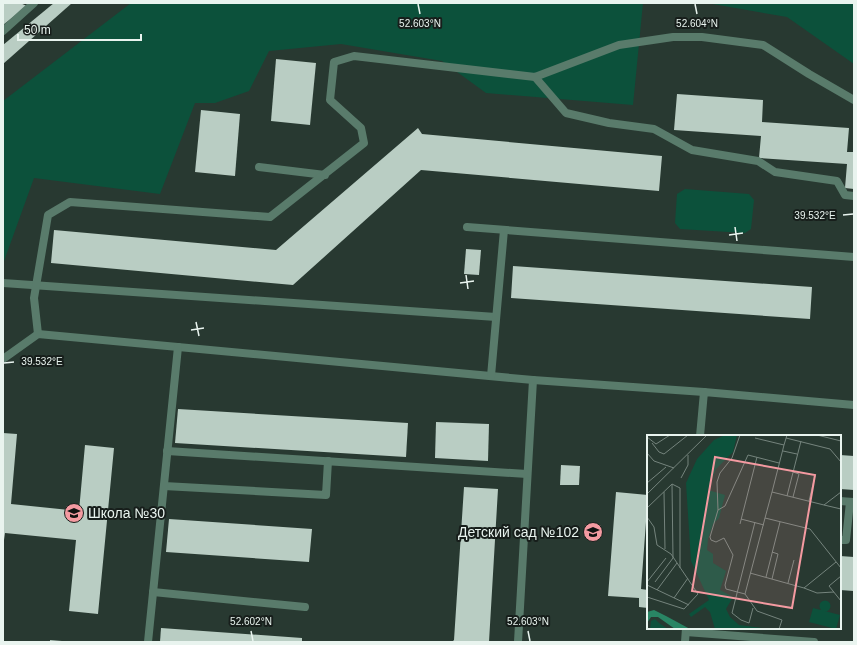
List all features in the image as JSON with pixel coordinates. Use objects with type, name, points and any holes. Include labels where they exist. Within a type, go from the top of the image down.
[{"type":"lane","points":[[3,31],[34,3]]},
{"type":"lane","points":[[38,334],[34,298],[35,286],[48,215],[70,202],[270,217],[364,144],[361,128],[330,100],[334,62],[354,56],[535,77],[619,45],[673,37],[702,37],[762,45],[854,100]]},
{"type":"lane","points":[[535,77],[566,113],[609,123],[654,129],[692,150],[758,161],[775,172],[837,181],[845,195],[854,196]]},
{"type":"lane","points":[[259,167],[325,175]]},
{"type":"lane","points":[[467,227],[854,257]]},
{"type":"lane","points":[[491,376],[504,230]]},
{"type":"lane","points":[[3,283],[496,317]]},
{"type":"lane","points":[[3,360],[38,334],[533,380],[704,392],[854,405]]},
{"type":"lane","points":[[148,642],[178,347]]},
{"type":"lane","points":[[518,642],[533,380]]},
{"type":"lane","points":[[700,435],[704,392]]},
{"type":"lane","points":[[167,451],[527,474]]},
{"type":"lane","points":[[164,486],[326,495],[328,461]]},
{"type":"lane","points":[[841,501],[852,502],[846,540],[841,540]]},
{"type":"lane","points":[[153,592],[305,607]]},
{"type":"lane","points":[[685,642],[686,630],[814,642]]},
{"type":"green space","points":[[131,3],[643,3],[633,105],[486,93],[442,61],[341,44],[269,51],[249,91],[215,103],[195,103],[160,194],[34,178],[3,264],[3,101]]},
{"type":"green space","points":[[707,3],[854,3],[854,64],[787,17]]},
{"type":"green space","points":[[685,189],[749,194],[754,200],[751,229],[745,233],[680,229],[675,223],[677,194]]},
{"type":"building","points":[[3,3],[20,3],[27,6],[3,25]]},
{"type":"building","points":[[54,3],[72,3],[3,64],[3,45]]},
{"type":"building","points":[[276,59],[316,63],[310,125],[271,121]]},
{"type":"building","points":[[677,94],[763,100],[762,122],[849,128],[847,152],[854,152],[854,189],[845,188],[847,164],[759,158],[761,136],[674,130]]},
{"type":"building","points":[[201,110],[240,114],[235,176],[195,172]]},
{"type":"building","points":[[418,128],[422,134],[662,156],[659,191],[421,170],[293,285],[51,263],[54,230],[276,250]]},
{"type":"building","points":[[466,249],[481,250],[479,275],[464,274]]},
{"type":"building","points":[[513,266],[812,287],[810,319],[511,298]]},
{"type":"building","points":[[178,409],[408,423],[406,457],[175,443]]},
{"type":"building","points":[[436,422],[489,424],[488,461],[435,458]]},
{"type":"building","points":[[3,433],[17,434],[11,504],[79,511],[85,445],[114,448],[98,614],[69,611],[76,540],[5,533],[3,540]]},
{"type":"building","points":[[841,455],[854,456],[854,490],[841,489]]},
{"type":"building","points":[[561,465],[580,466],[579,485],[560,485]]},
{"type":"building","points":[[464,487],[498,489],[489,642],[452,642],[454,640]]},
{"type":"building","points":[[616,492],[647,495],[641,589],[647,590],[647,608],[639,607],[639,598],[608,596]]},
{"type":"building","points":[[169,519],[312,529],[309,562],[166,552]]},
{"type":"building","points":[[841,556],[854,557],[854,591],[841,590]]},
{"type":"building","points":[[161,628],[302,638],[302,642],[160,642]]},
{"type":"building","points":[[50,640],[62,641],[62,642],[50,642]]},
{"type":"place","name":"Школа №30","points":[[74,513]]},
{"type":"place","name":"Детский сад №102","points":[[593,532]]}]
